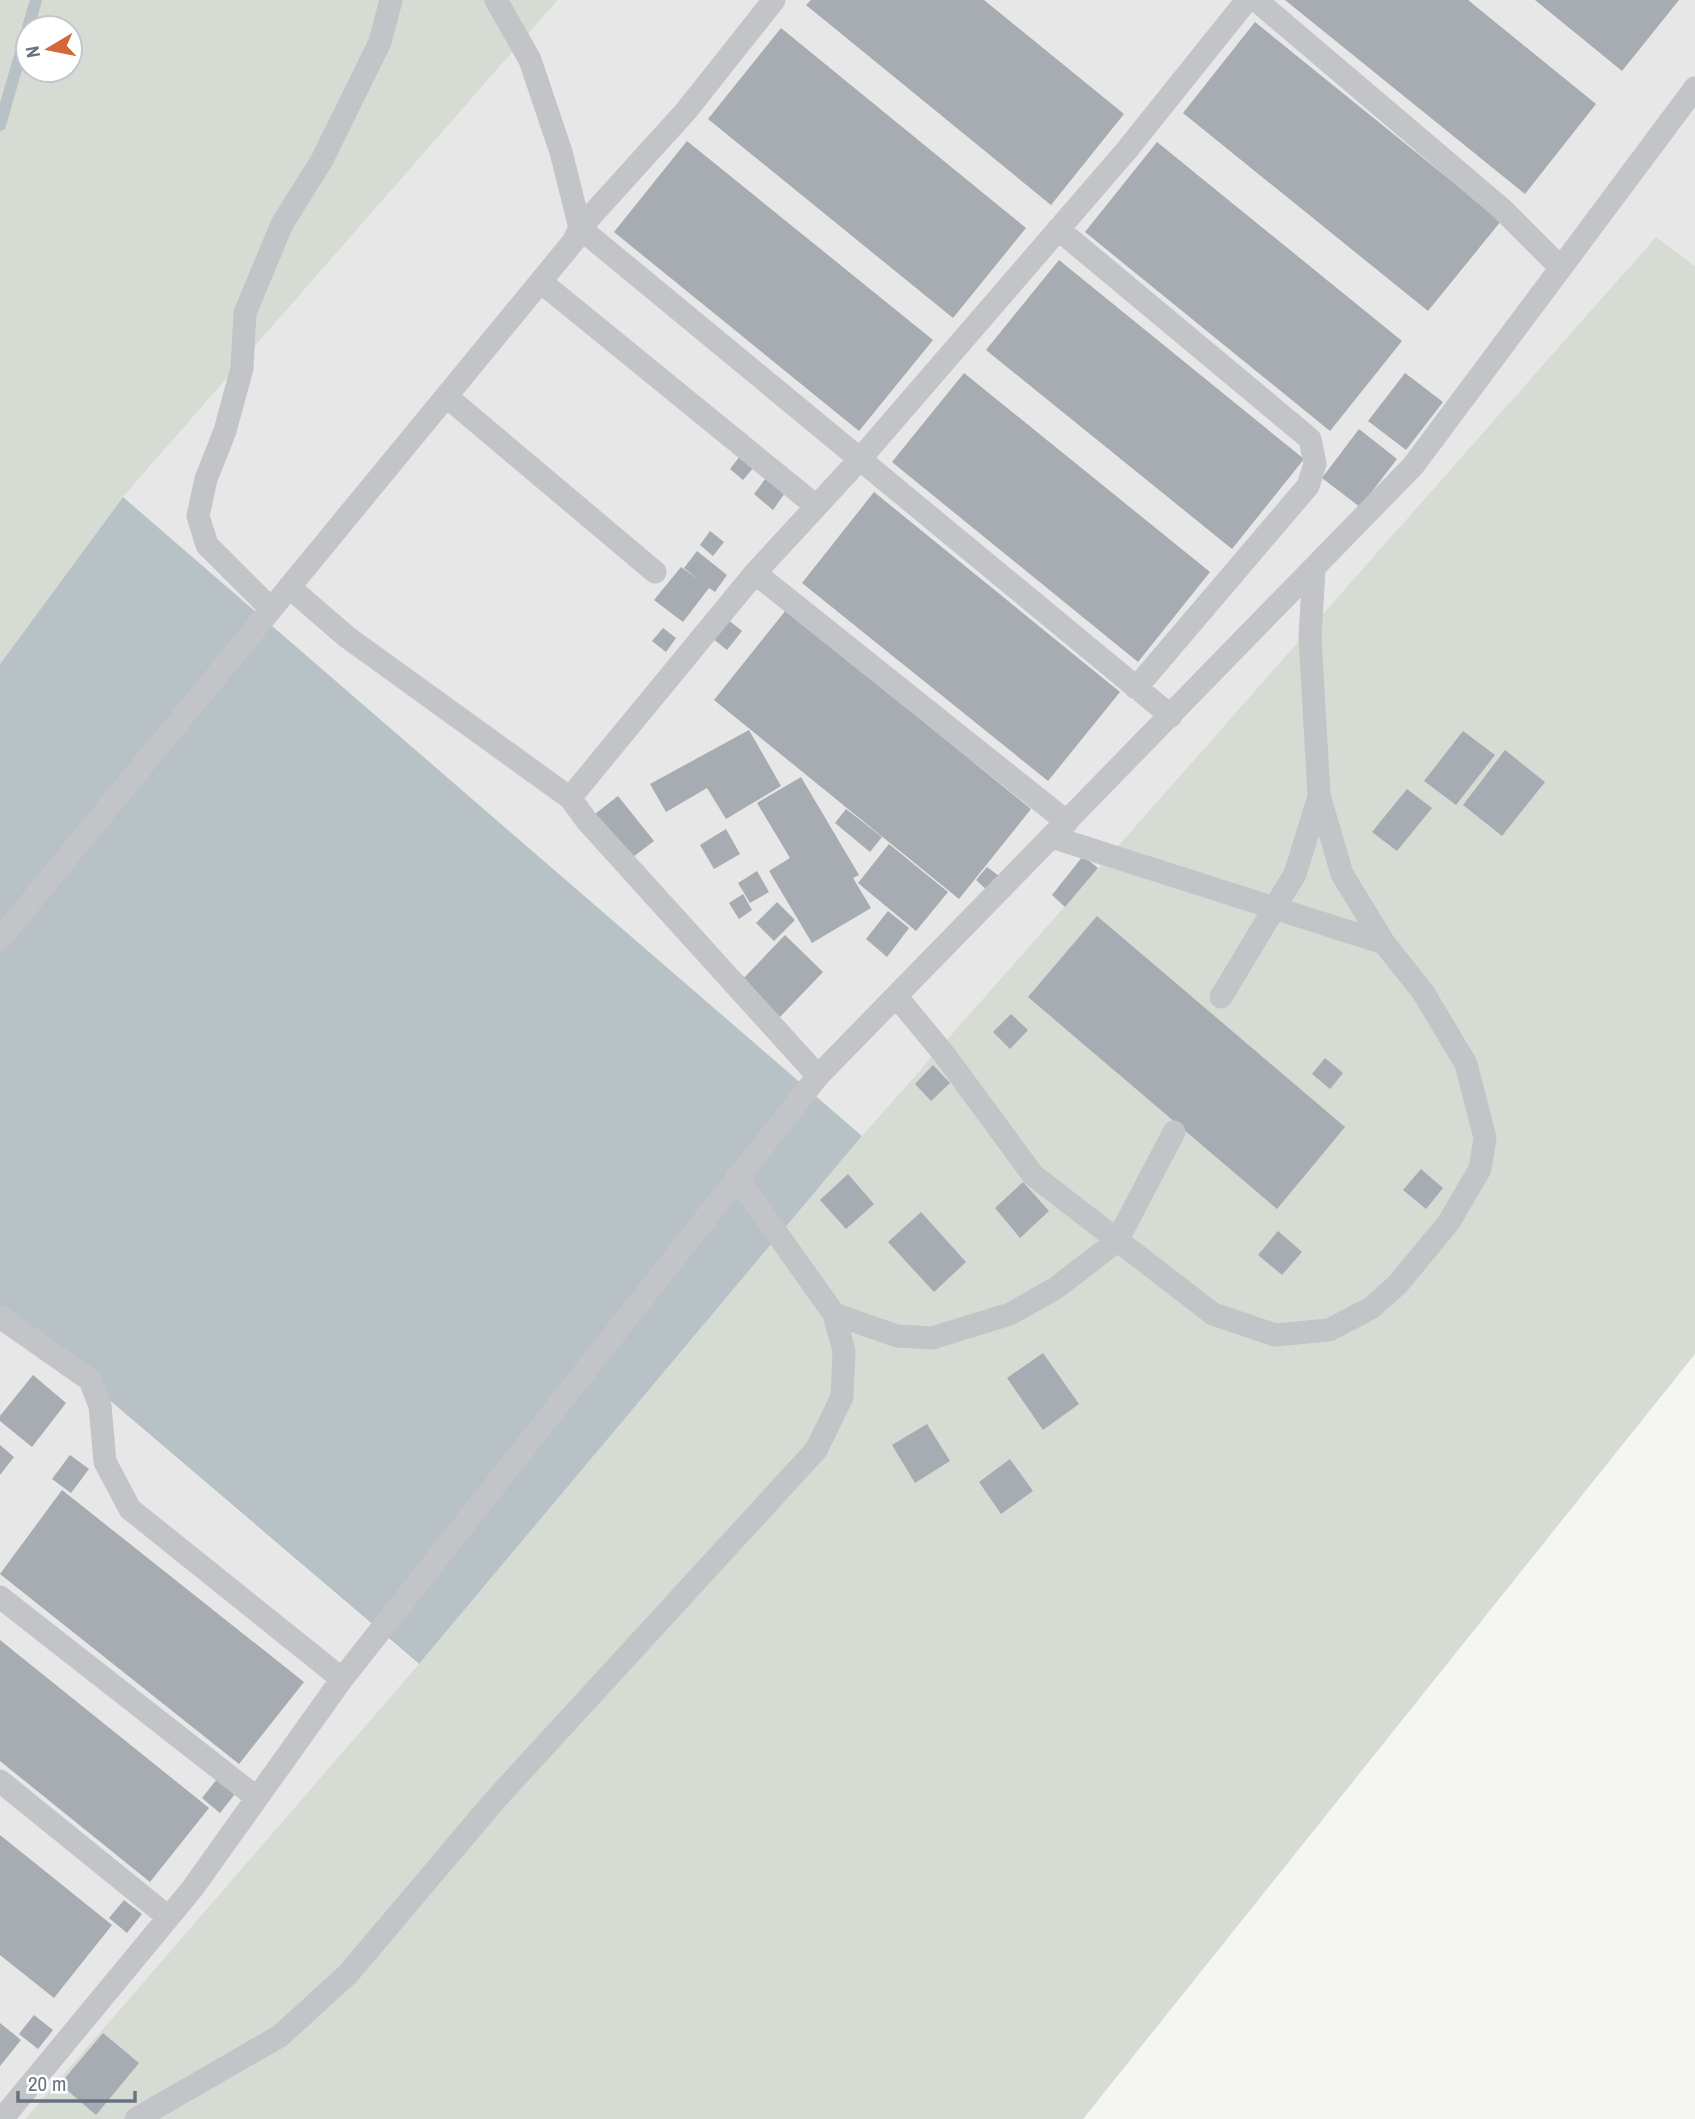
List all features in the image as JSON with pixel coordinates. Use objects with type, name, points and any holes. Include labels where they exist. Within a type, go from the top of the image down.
[{"type":"lane","points":[[271,609],[207,545],[198,516],[205,479],[225,431],[242,368],[245,313],[282,224],[322,160],[380,42],[391,0]]},
{"type":"lane","points":[[496,0],[530,60],[561,152],[580,228],[1171,716]]},
{"type":"lane","points":[[0,939],[541,282],[573,242],[580,228],[686,110],[774,0]]},
{"type":"lane","points":[[570,798],[755,573],[860,459],[1058,229],[1247,0]]},
{"type":"lane","points":[[1256,0],[1502,209],[1561,268]]},
{"type":"lane","points":[[2,2119],[168,1917],[342,1679],[818,1076],[1413,466],[1695,88]]},
{"type":"lane","points":[[1058,229],[1310,439],[1315,464],[1308,486],[1136,688]]},
{"type":"lane","points":[[541,282],[816,506]]},
{"type":"lane","points":[[446,396],[655,572]]},
{"type":"lane","points":[[896,996],[944,1054],[1033,1175],[1213,1314],[1275,1335],[1329,1330],[1371,1308],[1398,1284],[1449,1222],[1480,1169],[1485,1139],[1466,1063],[1423,992],[1384,943],[1342,874],[1319,795],[1310,637],[1314,569]]},
{"type":"lane","points":[[755,573],[1060,830],[1276,910],[1384,943]]},
{"type":"lane","points":[[289,587],[347,637],[570,798],[587,821],[818,1076]]},
{"type":"lane","points":[[1222,997],[1276,910],[1300,862],[1319,795]]},
{"type":"lane","points":[[834,1314],[897,1336],[932,1338],[1010,1314],[1056,1288],[1117,1241],[1174,1132]]},
{"type":"lane","points":[[136,2119],[280,2036],[348,1975],[495,1800],[816,1450],[842,1397],[844,1350],[834,1314],[737,1177]]},
{"type":"lane","points":[[0,1317],[90,1380],[100,1406],[105,1462],[130,1509],[342,1679]]},
{"type":"lane","points":[[0,1597],[257,1798]]},
{"type":"lane","points":[[0,1781],[168,1917]]},
{"type":"shaded area","points":[[0,0],[558,0],[123,497],[0,664]]},
{"type":"shaded area","points":[[558,0],[1695,0],[1695,266],[1656,237],[1036,1083],[862,1136],[123,497]]},
{"type":"shaded area","points":[[1656,237],[1695,266],[1695,1354],[1083,2119],[25,2119],[419,1664],[862,1136]]},
{"type":"shaded area","points":[[123,497],[862,1136],[419,1664],[0,1307],[0,664]]},
{"type":"shaded area","points":[[0,1307],[419,1665],[25,2119],[0,2119]]},
{"type":"building","points":[[811,0],[984,0],[1124,114],[1051,205],[806,5]]},
{"type":"building","points":[[1285,0],[1468,0],[1596,104],[1525,194]]},
{"type":"building","points":[[1535,0],[1679,0],[1622,71]]},
{"type":"building","points":[[1255,22],[1501,221],[1428,311],[1183,113]]},
{"type":"building","points":[[781,28],[1026,228],[953,318],[708,119]]},
{"type":"building","points":[[687,141],[933,340],[859,431],[614,232]]},
{"type":"building","points":[[1157,142],[1402,341],[1330,431],[1085,232]]},
{"type":"building","points":[[1059,260],[1304,459],[1232,549],[986,350]]},
{"type":"building","points":[[964,373],[1210,572],[1138,662],[892,462]]},
{"type":"building","points":[[1405,373],[1443,402],[1406,450],[1368,421]]},
{"type":"building","points":[[1359,429],[1397,459],[1360,507],[1322,478]]},
{"type":"building","points":[[740,456],[754,467],[743,480],[730,469]]},
{"type":"building","points":[[766,478],[785,493],[773,510],[754,494]]},
{"type":"building","points":[[874,492],[1120,692],[1048,781],[802,583]]},
{"type":"building","points":[[710,531],[724,542],[713,556],[700,545]]},
{"type":"building","points":[[697,551],[727,575],[715,592],[709,588],[683,622],[654,600],[681,567],[699,580],[684,568]]},
{"type":"building","points":[[786,610],[1031,809],[959,899],[714,700]]},
{"type":"building","points":[[727,619],[742,631],[727,650],[712,638]]},
{"type":"building","points":[[663,628],[676,638],[666,652],[652,641]]},
{"type":"building","points":[[749,730],[781,786],[726,819],[707,788],[666,812],[650,784]]},
{"type":"building","points":[[1463,731],[1495,755],[1456,805],[1424,781]]},
{"type":"building","points":[[1505,750],[1545,782],[1502,836],[1463,805]]},
{"type":"building","points":[[801,777],[859,875],[853,878],[871,908],[812,943],[769,871],[790,858],[757,803]]},
{"type":"building","points":[[1407,789],[1432,808],[1397,851],[1372,832]]},
{"type":"building","points":[[618,796],[654,841],[629,860],[595,814]]},
{"type":"building","points":[[846,809],[882,837],[870,852],[835,823]]},
{"type":"building","points":[[726,829],[740,854],[714,869],[700,845]]},
{"type":"building","points":[[889,844],[948,892],[916,931],[858,883]]},
{"type":"building","points":[[1083,856],[1098,868],[1065,907],[1052,895]]},
{"type":"building","points":[[987,867],[999,876],[988,891],[976,880]]},
{"type":"building","points":[[757,871],[769,892],[750,903],[738,883]]},
{"type":"building","points":[[743,894],[752,910],[739,919],[729,903]]},
{"type":"building","points":[[777,902],[795,920],[774,941],[756,923]]},
{"type":"building","points":[[888,911],[909,928],[887,957],[866,939]]},
{"type":"building","points":[[1097,916],[1345,1127],[1277,1209],[1028,997]]},
{"type":"building","points":[[785,935],[823,972],[780,1017],[742,980]]},
{"type":"building","points":[[1011,1014],[1028,1030],[1010,1049],[993,1032]]},
{"type":"building","points":[[1325,1058],[1343,1073],[1330,1089],[1312,1074]]},
{"type":"building","points":[[933,1065],[950,1083],[931,1101],[915,1084]]},
{"type":"building","points":[[1421,1169],[1443,1188],[1426,1209],[1403,1190]]},
{"type":"building","points":[[848,1174],[874,1204],[846,1229],[820,1200]]},
{"type":"building","points":[[1023,1182],[1049,1211],[1020,1238],[995,1208]]},
{"type":"building","points":[[921,1212],[966,1262],[934,1292],[888,1242]]},
{"type":"building","points":[[1278,1231],[1302,1252],[1282,1275],[1258,1255]]},
{"type":"building","points":[[1043,1353],[1079,1404],[1043,1430],[1007,1378]]},
{"type":"building","points":[[33,1375],[66,1403],[32,1447],[0,1421],[0,1416]]},
{"type":"building","points":[[927,1424],[950,1461],[915,1483],[892,1445]]},
{"type":"building","points":[[0,1445],[14,1457],[0,1475]]},
{"type":"building","points":[[70,1455],[89,1469],[71,1493],[52,1479]]},
{"type":"building","points":[[1010,1459],[1033,1491],[1001,1514],[979,1482]]},
{"type":"building","points":[[62,1490],[304,1682],[239,1764],[0,1574]]},
{"type":"building","points":[[0,1640],[209,1808],[150,1882],[0,1761]]},
{"type":"building","points":[[217,1779],[235,1794],[220,1813],[202,1798]]},
{"type":"building","points":[[0,1835],[112,1925],[54,1998],[0,1955]]},
{"type":"building","points":[[124,1900],[142,1914],[127,1933],[109,1918]]},
{"type":"building","points":[[34,2015],[53,2030],[38,2049],[19,2034]]},
{"type":"building","points":[[0,2023],[21,2040],[0,2066]]},
{"type":"building","points":[[103,2033],[139,2063],[96,2115],[60,2084]]},
{"type":"waterway","points":[[0,125],[36,0]]}]
